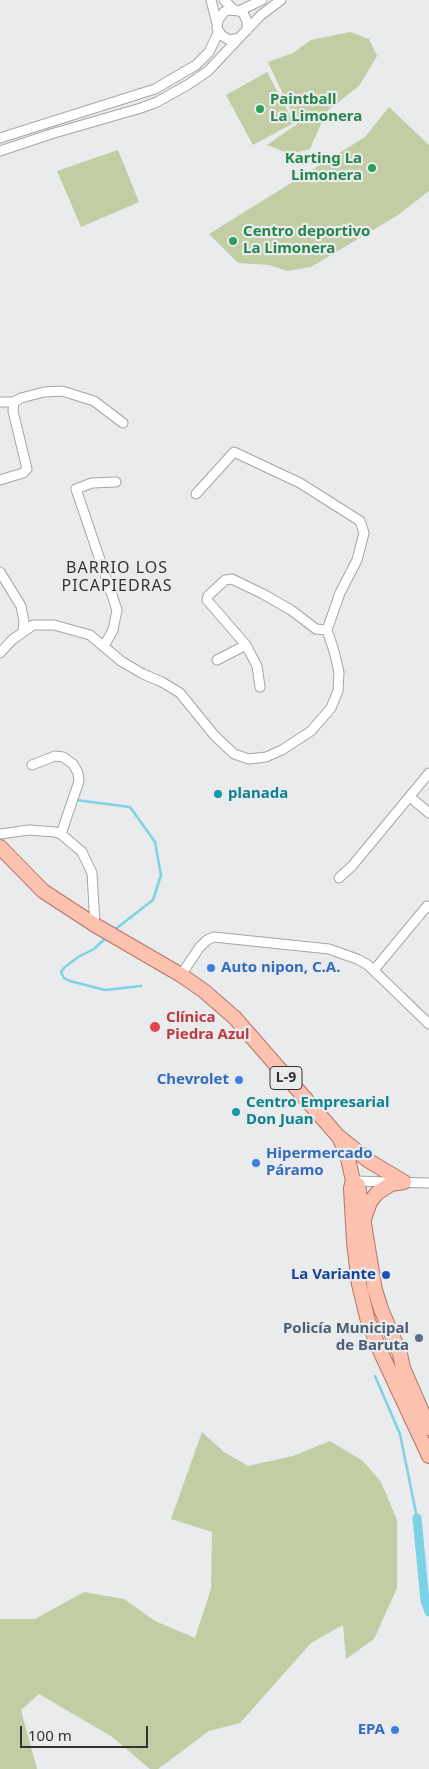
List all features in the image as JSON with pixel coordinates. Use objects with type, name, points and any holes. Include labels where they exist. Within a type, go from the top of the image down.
[{"type":"main road","name":"L-9","points":[[0,847],[43,891],[95,925],[182,975],[204,991],[235,1018],[338,1136],[369,1161],[404,1182]]},
{"type":"main road","name":"L-9","points":[[338,1136],[346,1154],[353,1181],[358,1185],[375,1290],[400,1354],[403,1368],[429,1428]]},
{"type":"main road","name":"L-9","points":[[353,1181],[350,1188],[358,1284],[368,1321],[429,1456]]},
{"type":"main road","points":[[364,1222],[370,1202],[377,1194],[391,1184],[404,1182]]},
{"type":"street","points":[[211,0],[221,35],[229,40],[238,38]]},
{"type":"street","points":[[224,0],[243,13],[247,21],[247,30]]},
{"type":"street","points":[[0,138],[155,89],[196,65],[209,52],[218,28],[218,20],[224,12],[236,10],[262,0]]},
{"type":"street","points":[[0,153],[9,148],[51,134],[157,102],[189,84],[208,70],[261,15],[281,0]]},
{"type":"street","points":[[0,402],[14,402],[44,392],[62,391],[94,401],[124,423]]},
{"type":"street","points":[[0,480],[23,474],[27,468],[13,411],[14,402]]},
{"type":"street","points":[[0,653],[23,631],[33,625],[54,625],[90,634],[121,661],[180,693],[214,735],[234,754],[249,759],[266,757],[282,750],[311,730],[331,708],[338,692],[339,672],[326,630],[340,593],[356,560],[364,533],[360,521],[300,483],[234,452],[196,494]]},
{"type":"street","points":[[104,646],[112,630],[117,610],[76,489],[92,483],[116,482]]},
{"type":"street","points":[[0,572],[21,606],[24,620],[23,631]]},
{"type":"street","points":[[260,687],[256,666],[246,645],[207,600],[208,596],[225,580],[232,579],[263,594],[292,610],[316,630],[326,630]]},
{"type":"street","points":[[218,660],[246,645]]},
{"type":"street","points":[[32,766],[55,756],[63,757],[73,764],[78,773],[79,781],[61,834]]},
{"type":"street","points":[[339,878],[352,866],[429,773]]},
{"type":"street","points":[[410,797],[429,813]]},
{"type":"street","points":[[0,834],[29,830],[55,832],[61,834],[82,852],[92,874],[95,925]]},
{"type":"street","points":[[374,970],[428,905]]},
{"type":"street","points":[[182,975],[199,948],[207,940],[221,937],[328,948],[357,959],[374,970],[429,1024]]},
{"type":"street","points":[[353,1181],[429,1183]]},
{"type":"green space","points":[[350,32],[369,39],[377,56],[359,86],[326,112],[310,149],[290,154],[267,145],[297,124],[268,62],[293,53],[311,40]]},
{"type":"green space","name":"Paintball La Limonera","points":[[267,72],[294,123],[253,145],[226,95]]},
{"type":"green space","name":"Karting La Limonera","points":[[389,107],[429,145],[429,191],[398,215],[311,267],[287,271],[269,265],[238,263],[209,234],[365,137]]},
{"type":"green space","points":[[118,150],[139,202],[81,227],[57,171]]},
{"type":"green space","points":[[202,1432],[224,1452],[248,1466],[293,1456],[330,1441],[363,1461],[381,1482],[397,1520],[397,1588],[374,1639],[346,1659],[343,1625],[311,1643],[240,1723],[209,1731],[158,1769],[150,1769],[111,1736],[39,1694],[21,1710],[37,1769],[0,1769],[0,1619],[35,1619],[84,1592],[124,1599],[155,1621],[195,1638],[211,1589],[212,1532],[171,1519]]},
{"type":"waterway","points":[[76,800],[130,807],[155,842],[161,875],[153,900],[113,931]]},
{"type":"waterway","points":[[107,937],[94,949],[78,957],[65,967],[61,972],[64,978],[105,990],[141,986]]},
{"type":"waterway","points":[[375,1376],[400,1434],[417,1518]]},
{"type":"waterway","points":[[417,1518],[425,1601],[429,1612]]},
{"type":"place","name":"Paintball La Limonera","points":[[260,109]]},
{"type":"place","name":"Karting La Limonera","points":[[372,168]]},
{"type":"place","name":"Centro deportivo La Limonera","points":[[233,241]]},
{"type":"place","name":"planada","points":[[218,794]]},
{"type":"place","name":"Auto nipon, C.A.","points":[[211,968]]},
{"type":"place","name":"Clínica Piedra Azul","points":[[155,1027]]},
{"type":"place","name":"Chevrolet","points":[[239,1080]]},
{"type":"place","name":"Centro Empresarial Don Juan","points":[[236,1112]]},
{"type":"place","name":"Hipermercado Páramo","points":[[256,1163]]},
{"type":"place","name":"La Variante","points":[[386,1275]]},
{"type":"place","name":"Policía Municipal de Baruta","points":[[419,1338]]},
{"type":"place","name":"EPA","points":[[395,1730]]},
{"type":"district","name":"BARRIO LOS PICAPIEDRAS","points":[[117,577]]}]
